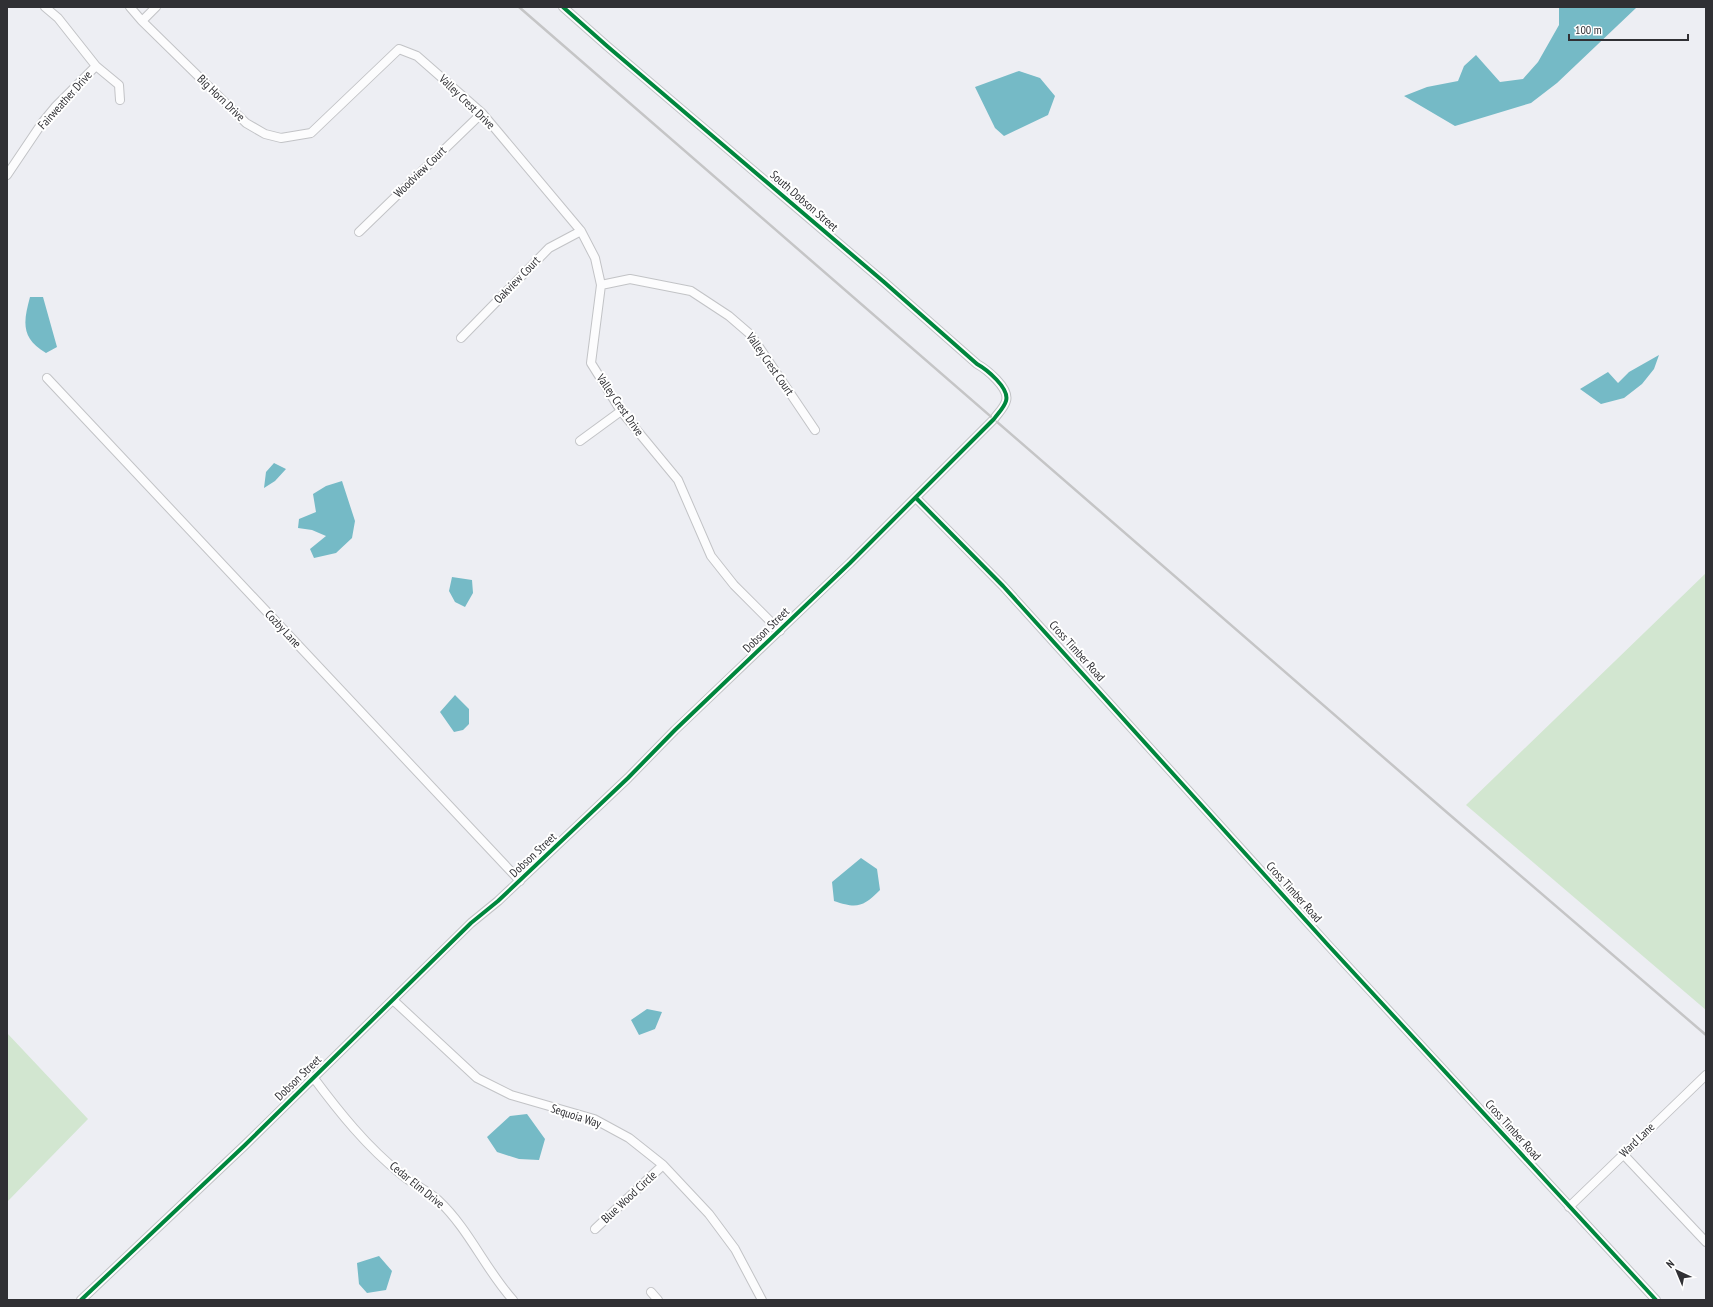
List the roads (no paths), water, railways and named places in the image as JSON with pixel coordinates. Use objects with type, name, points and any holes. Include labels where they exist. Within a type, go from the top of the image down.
[{"type":"street","points":[[45,7],[58,18],[96,66],[118,85],[120,100]]},
{"type":"street","name":"Big Horn Drive","points":[[130,7],[142,21],[246,123],[265,134],[281,138],[311,133],[398,49]]},
{"type":"street","points":[[142,21],[156,7]]},
{"type":"street","name":"South Dobson Street","points":[[563,7],[999,382],[1006,392],[1007,400],[994,419]]},
{"type":"street","name":"Valley Crest Drive","points":[[398,49],[417,56],[482,113],[580,231],[595,258],[601,285],[591,363],[621,411],[678,480],[711,556],[734,585],[780,631]]},
{"type":"street","name":"Fairweather Drive","points":[[7,175],[42,123],[56,106],[96,66]]},
{"type":"street","name":"Woodview Court","points":[[359,232],[482,113]]},
{"type":"street","name":"Oakview Court","points":[[461,338],[549,248],[580,231]]},
{"type":"street","name":"Valley Crest Court","points":[[601,285],[630,279],[690,291],[729,316],[751,335],[815,430]]},
{"type":"street","name":"Cozby Lane","points":[[47,378],[520,881]]},
{"type":"street","points":[[580,441],[621,411]]},
{"type":"street","name":"Dobson Street","points":[[81,1300],[245,1144],[471,923],[520,881],[628,778],[675,730],[780,631],[916,498],[994,419]]},
{"type":"street","name":"Cross Timber Road","points":[[916,498],[1003,586],[1328,945],[1656,1300]]},
{"type":"street","name":"Sequoia Way","points":[[393,1000],[477,1078],[511,1095],[594,1119],[628,1138],[663,1165],[709,1214],[735,1249],[756,1286],[762,1300]]},
{"type":"street","name":"Ward Lane","points":[[1569,1207],[1706,1074]]},
{"type":"street","name":"Cedar Elm Drive","points":[[313,1077],[338,1110],[377,1152],[401,1175],[437,1199],[458,1222],[481,1254],[498,1284],[512,1300]]},
{"type":"street","points":[[1623,1154],[1706,1242]]},
{"type":"street","name":"Blue Wood Circle","points":[[595,1229],[663,1165]]},
{"type":"street","points":[[651,1292],[658,1300]]},
{"type":"water","points":[[1559,7],[1636,8],[1557,83],[1531,103],[1455,126],[1404,96],[1427,87],[1458,81],[1464,66],[1476,55],[1500,82],[1523,79],[1538,62],[1559,25]]},
{"type":"water","points":[[1019,71],[1040,78],[1055,96],[1048,115],[1004,136],[995,128],[975,87]]},
{"type":"water","points":[[30,297],[43,297],[57,347],[46,353],[32,342],[26,329],[25,322]]},
{"type":"water","points":[[1659,355],[1654,369],[1642,384],[1624,398],[1601,404],[1580,389],[1608,372],[1618,383],[1629,372]]},
{"type":"water","points":[[274,463],[286,469],[275,481],[264,488],[266,472]]},
{"type":"water","points":[[342,481],[355,521],[352,538],[336,553],[314,558],[310,549],[326,536],[312,530],[298,528],[299,519],[316,512],[313,494],[326,486]]},
{"type":"water","points":[[452,577],[472,580],[473,593],[465,607],[455,602],[449,591]]},
{"type":"water","points":[[455,695],[469,709],[469,724],[463,730],[454,732],[440,712]]},
{"type":"water","points":[[861,858],[877,869],[880,890],[869,900],[859,905],[854,906],[834,901],[832,882]]},
{"type":"water","points":[[647,1009],[662,1012],[655,1029],[639,1035],[631,1020]]},
{"type":"water","points":[[527,1114],[545,1139],[539,1160],[519,1159],[497,1152],[487,1137],[510,1116]]},
{"type":"water","points":[[379,1256],[392,1271],[386,1290],[367,1293],[359,1284],[357,1263]]},
{"type":"railway","points":[[519,7],[1443,809],[1706,1035]]}]
